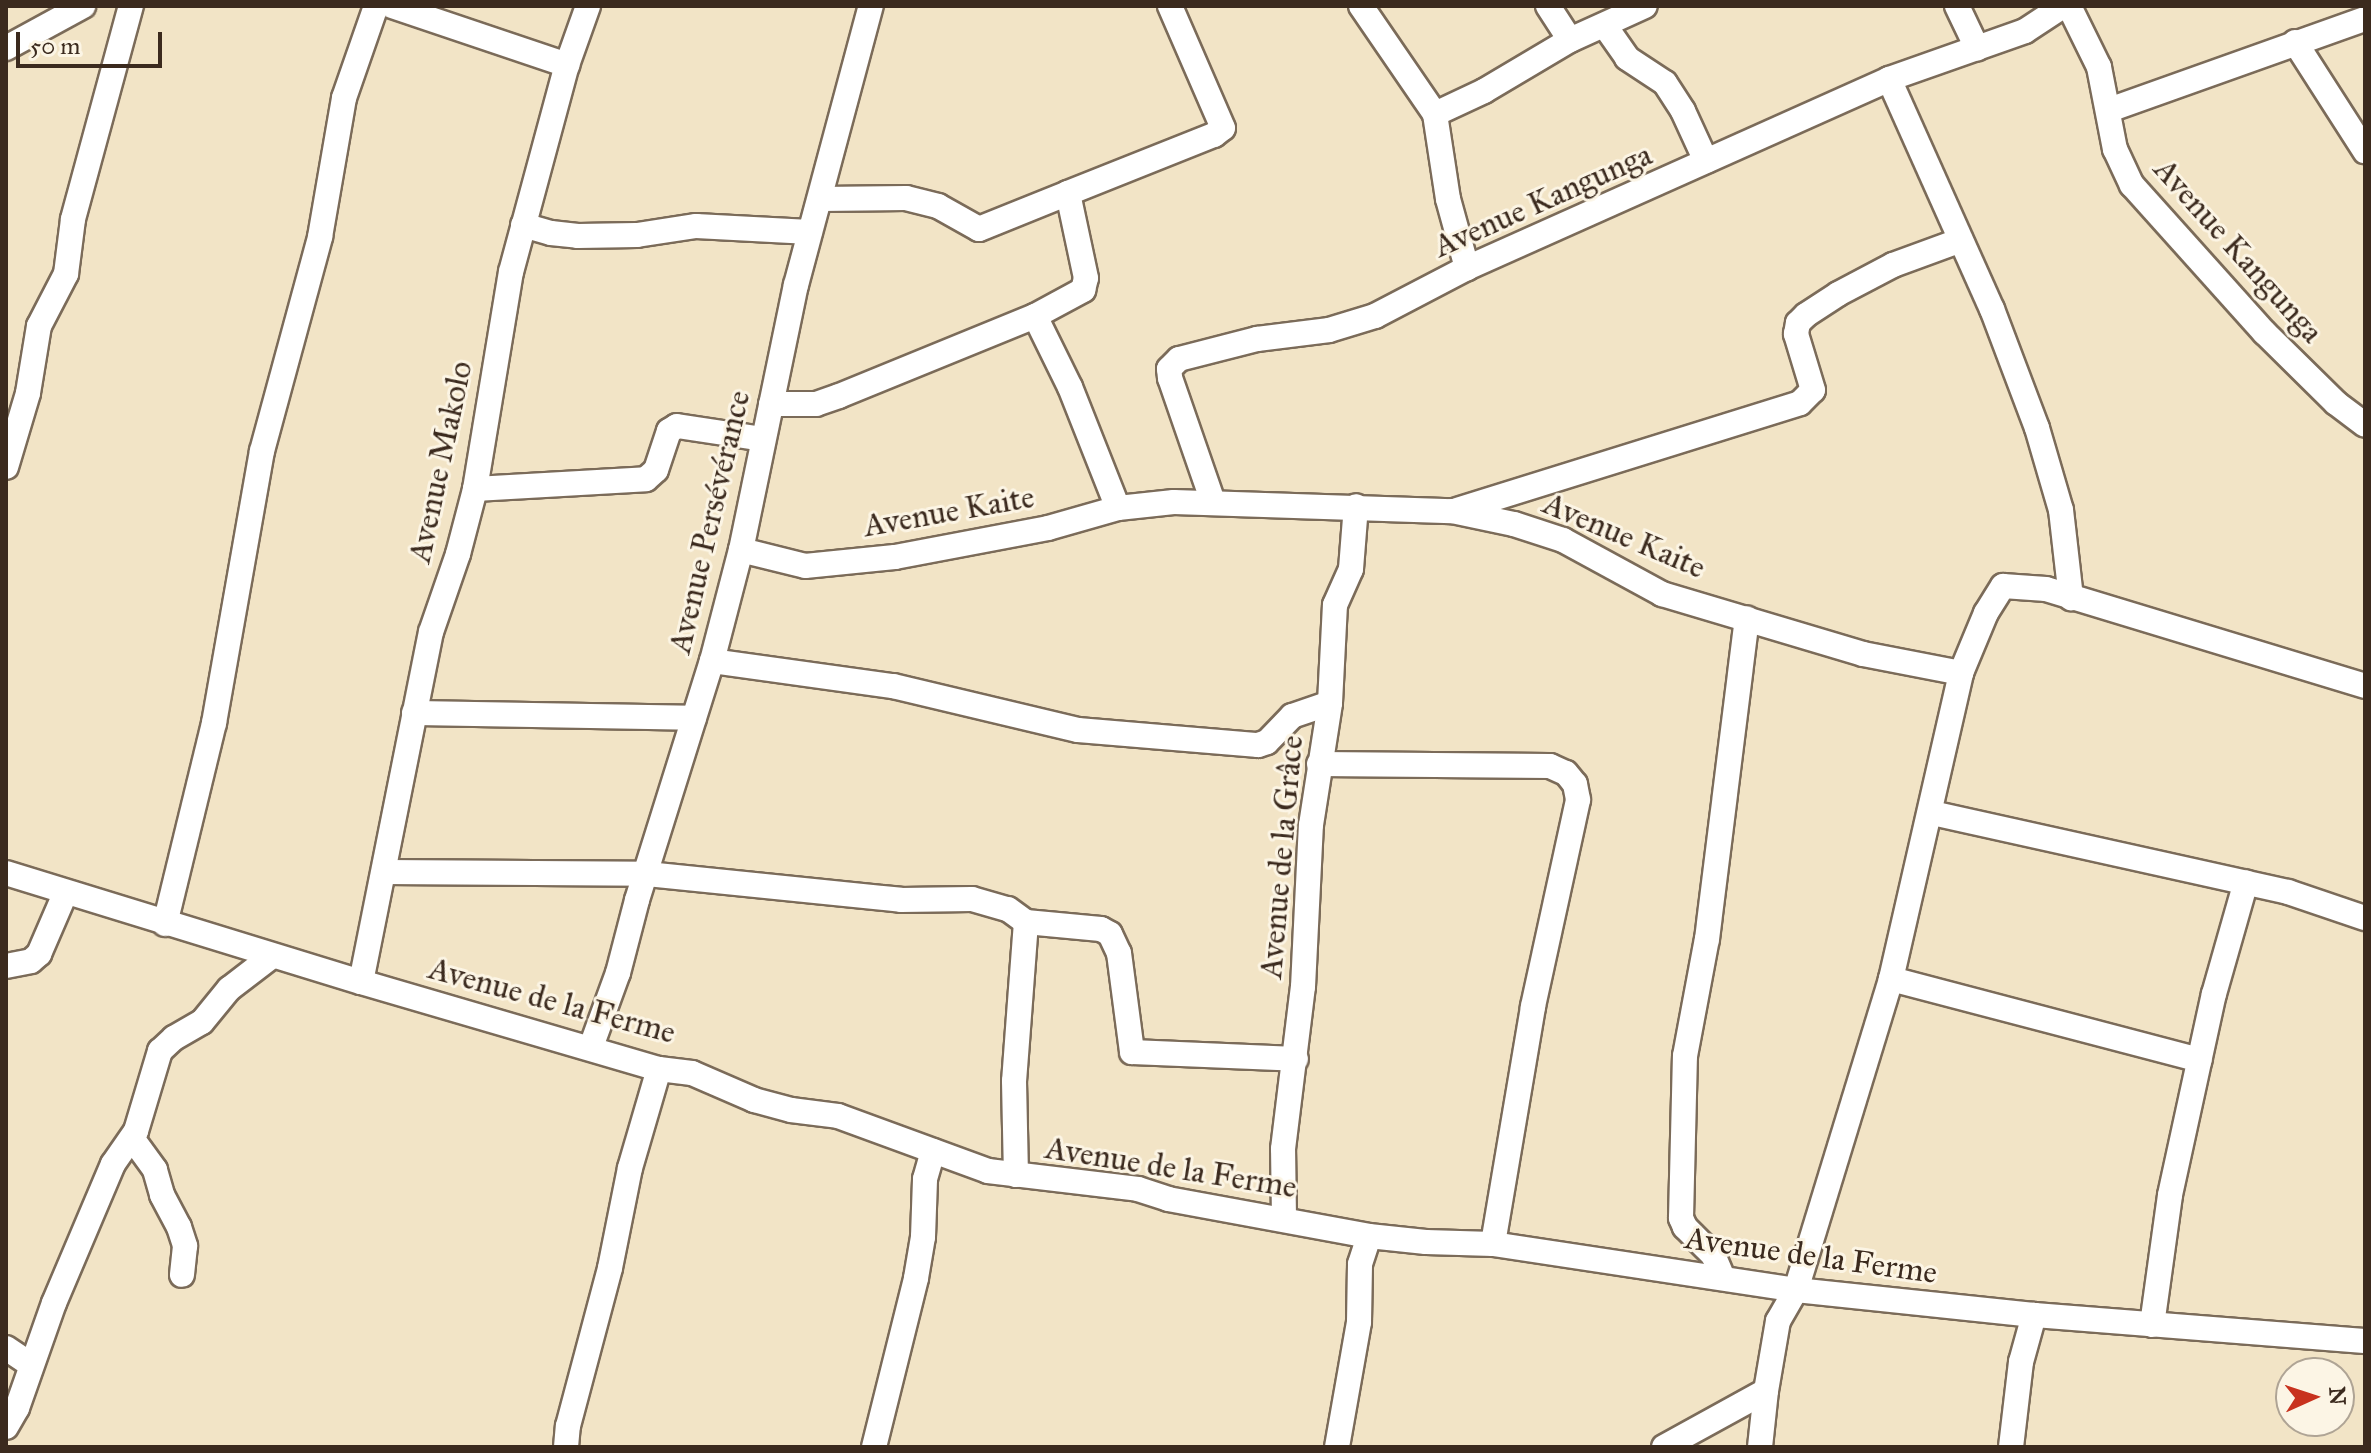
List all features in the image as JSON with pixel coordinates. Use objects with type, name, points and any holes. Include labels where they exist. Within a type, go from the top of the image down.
[{"type":"street","points":[[6,48],[38,15],[83,6]]},
{"type":"street","points":[[6,467],[28,393],[39,326],[66,274],[73,219],[131,6]]},
{"type":"street","points":[[165,924],[214,723],[262,451],[320,237],[344,98],[376,6]]},
{"type":"street","points":[[392,6],[567,65]]},
{"type":"street","name":"Avenue Makolo","points":[[361,982],[431,632],[458,554],[475,489],[511,272],[567,65],[588,6]]},
{"type":"street","name":"Avenue Persévérance","points":[[591,1047],[613,987],[712,661],[741,550],[810,232],[871,6]]},
{"type":"street","points":[[821,199],[906,198],[938,206],[979,229],[1214,135],[1223,128],[1170,6]]},
{"type":"street","points":[[1361,6],[1435,114],[1448,199],[1467,268]]},
{"type":"street","points":[[1548,6],[1570,40]]},
{"type":"street","points":[[1435,114],[1484,91],[1570,40],[1645,6]]},
{"type":"street","points":[[1957,6],[1977,48]]},
{"type":"street","name":"Avenue Kangunga","points":[[1213,502],[1170,378],[1173,363],[1257,339],[1317,332],[1358,322],[1467,268],[1889,79],[2025,31],[2063,6]]},
{"type":"street","name":"Avenue Kangunga","points":[[2069,6],[2099,67],[2115,149],[2132,185],[2264,332],[2336,403],[2365,425]]},
{"type":"street","points":[[2109,110],[2295,42],[2348,17]]},
{"type":"street","points":[[1605,26],[1627,58],[1665,83],[1683,111],[1706,161]]},
{"type":"street","points":[[2295,42],[2365,151]]},
{"type":"street","points":[[1889,79],[1992,309],[2049,467],[2061,510],[2071,598]]},
{"type":"street","points":[[771,404],[816,404],[1035,316],[1077,295],[1086,285],[1068,193]]},
{"type":"street","points":[[523,225],[551,233],[592,236],[637,235],[696,226],[810,232]]},
{"type":"street","points":[[1452,511],[1800,403],[1813,390],[1796,334],[1798,323],[1838,294],[1893,265],[1961,240]]},
{"type":"street","points":[[1035,316],[1070,387],[1118,508]]},
{"type":"street","points":[[475,489],[646,479],[656,470],[669,431],[677,426],[763,439]]},
{"type":"street","name":"Avenue Kaite","points":[[741,550],[805,566],[882,559],[1048,528],[1118,508],[1213,502],[1452,511],[1514,524],[1563,540],[1662,594],[1863,654],[1961,673]]},
{"type":"street","name":"Avenue de la Grâce","points":[[1284,1218],[1283,1149],[1296,1059],[1311,825],[1330,703],[1335,605],[1351,569],[1356,506]]},
{"type":"street","points":[[1760,1447],[1778,1321],[1796,1290],[1891,979],[1932,813],[1961,673],[1986,613],[2003,586],[2035,587],[2365,686]]},
{"type":"street","points":[[1723,1278],[1713,1255],[1685,1227],[1681,1218],[1685,1056],[1707,939],[1747,618]]},
{"type":"street","points":[[712,661],[893,686],[1037,723],[1078,730],[1258,745],[1267,742],[1292,716],[1330,703]]},
{"type":"street","points":[[414,713],[694,718]]},
{"type":"street","points":[[1319,764],[1550,766],[1566,773],[1575,784],[1578,800],[1533,1007],[1493,1244]]},
{"type":"street","points":[[1932,813],[2246,882],[2330,904],[2365,918]]},
{"type":"street","points":[[384,872],[647,874],[901,900],[972,899],[1008,909],[1026,922],[1101,929],[1110,934],[1119,953],[1132,1052],[1296,1059]]},
{"type":"street","name":"Avenue de la Ferme","points":[[6,873],[65,894],[659,1069],[692,1073],[754,1100],[791,1110],[847,1118],[988,1171],[1138,1189],[1168,1199],[1369,1236],[1493,1244],[1796,1290],[2034,1315],[2365,1341]]},
{"type":"street","points":[[2152,1325],[2170,1195],[2214,994],[2246,882]]},
{"type":"street","points":[[6,966],[31,961],[39,954],[65,894]]},
{"type":"street","points":[[1016,1175],[1015,1066],[1026,922]]},
{"type":"street","points":[[6,1427],[17,1408],[31,1365],[113,1164],[132,1138],[140,1120],[154,1065],[165,1044],[202,1022],[229,989],[272,956]]},
{"type":"street","points":[[1891,979],[2200,1060]]},
{"type":"street","points":[[566,1447],[568,1426],[610,1268],[630,1168],[659,1069]]},
{"type":"street","points":[[132,1138],[155,1170],[162,1195],[179,1227],[185,1246],[182,1275]]},
{"type":"street","points":[[874,1447],[916,1278],[923,1237],[925,1179],[933,1151]]},
{"type":"street","points":[[1337,1447],[1359,1322],[1360,1264],[1369,1236]]},
{"type":"street","points":[[2011,1447],[2021,1362],[2034,1315]]},
{"type":"street","points":[[6,1348],[31,1365]]},
{"type":"street","points":[[1664,1447],[1766,1391]]}]
